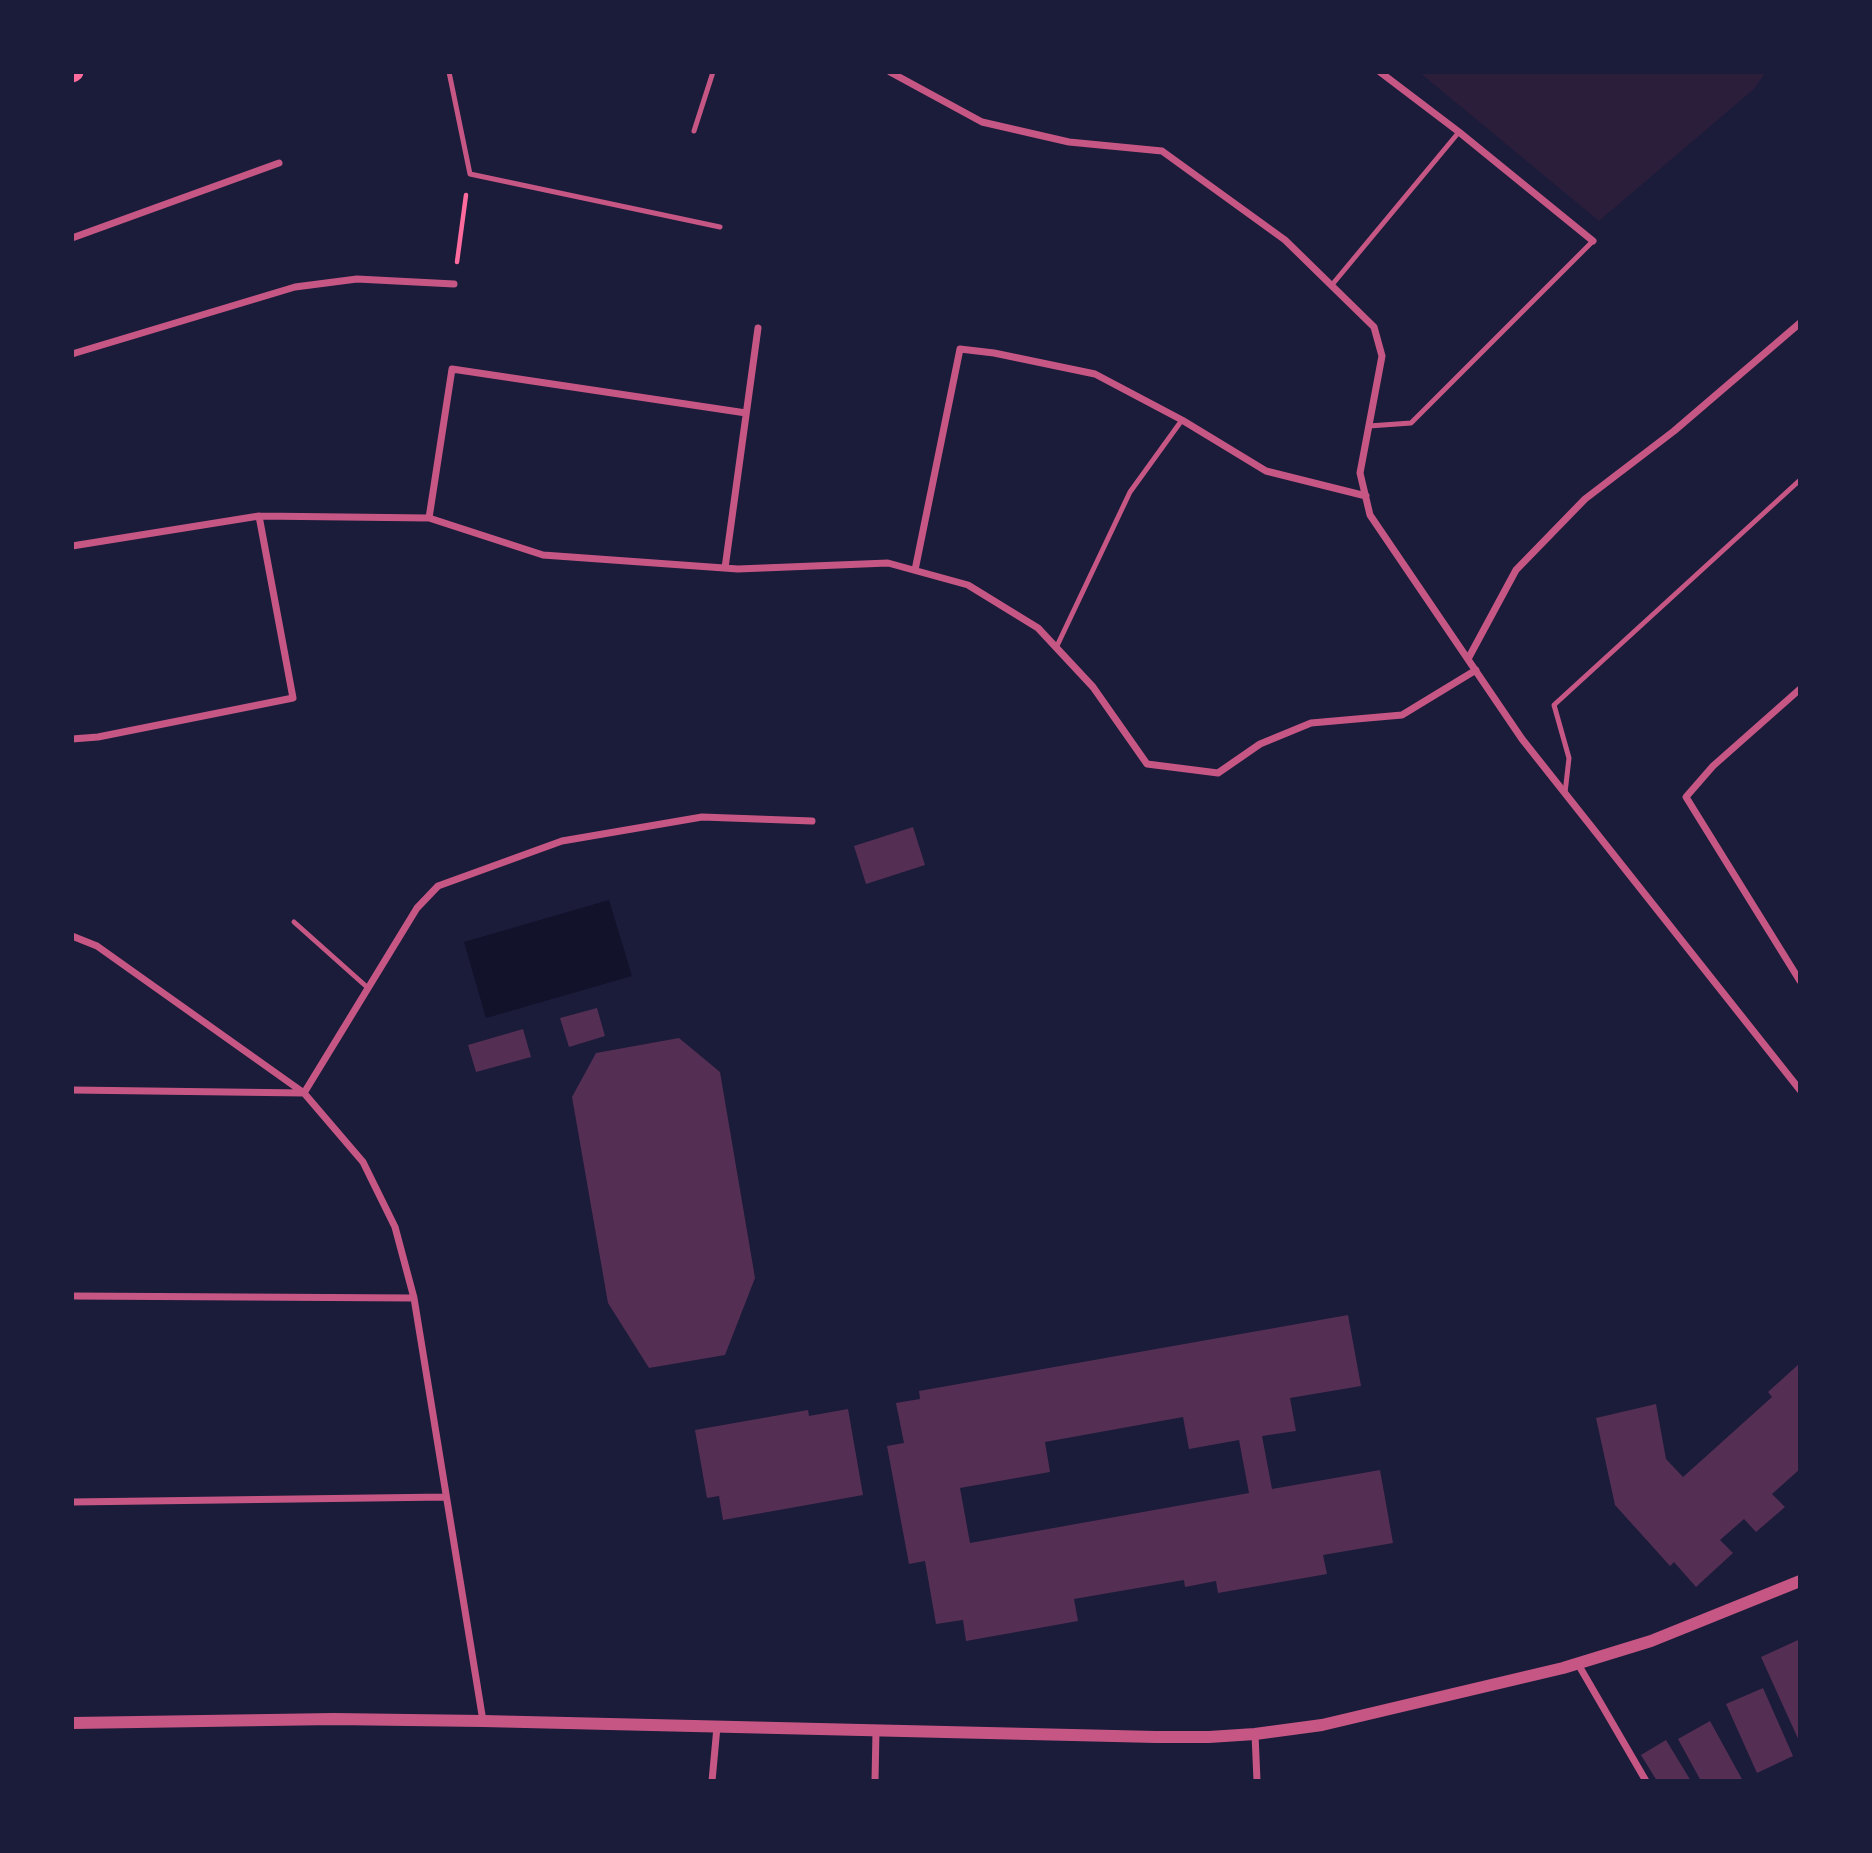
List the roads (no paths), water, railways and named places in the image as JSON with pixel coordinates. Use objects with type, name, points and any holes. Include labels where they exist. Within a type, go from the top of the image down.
[{"type":"street","points":[[890,72],[982,122],[1069,142],[1162,151],[1285,240],[1374,327],[1382,356],[1360,472],[1370,515],[1522,739],[1800,1090]]},
{"type":"street","points":[[1380,72],[1459,132],[1593,241]]},
{"type":"street","points":[[72,238],[279,163]]},
{"type":"street","points":[[72,354],[295,287],[357,279],[454,284]]},
{"type":"street","points":[[1468,659],[1516,570],[1585,499],[1674,431],[1800,323]]},
{"type":"street","points":[[724,568],[758,328]]},
{"type":"street","points":[[915,570],[960,349],[994,353],[1095,374],[1182,420],[1266,471],[1366,496]]},
{"type":"street","points":[[429,518],[452,369],[746,413]]},
{"type":"street","points":[[72,546],[259,516],[429,518],[543,555],[724,568],[888,563],[968,585],[1038,628],[1093,687],[1147,764],[1218,773],[1261,744],[1311,723],[1402,715],[1476,670]]},
{"type":"street","points":[[72,740],[293,698],[259,516]]},
{"type":"street","points":[[1800,689],[1713,766],[1686,797],[1800,981]]},
{"type":"street","points":[[304,1094],[417,908],[438,886],[562,841],[702,817],[812,821]]},
{"type":"street","points":[[72,936],[97,946],[304,1094],[363,1162],[395,1227],[414,1298],[483,1721]]},
{"type":"street","points":[[72,1090],[304,1094]]},
{"type":"street","points":[[72,1296],[414,1298]]},
{"type":"street","points":[[72,1502],[446,1497]]},
{"type":"street","points":[[72,1723],[334,1719],[1156,1737],[1255,1734],[1334,1723],[1578,1664],[1651,1641],[1800,1581]]},
{"type":"street","points":[[1578,1664],[1646,1781]]},
{"type":"street","points":[[712,1781],[717,1727]]},
{"type":"street","points":[[875,1781],[876,1731]]},
{"type":"street","points":[[1255,1734],[1257,1781]]},
{"type":"lane","points":[[449,72],[470,174],[720,227]]},
{"type":"lane","points":[[694,131],[713,72]]},
{"type":"lane","points":[[1331,286],[1459,132]]},
{"type":"lane","points":[[1369,426],[1411,423],[1593,241]]},
{"type":"lane","points":[[1056,648],[1130,492],[1182,420]]},
{"type":"lane","points":[[1565,793],[1569,758],[1554,705],[1800,480]]},
{"type":"lane","points":[[294,922],[368,988]]}]
